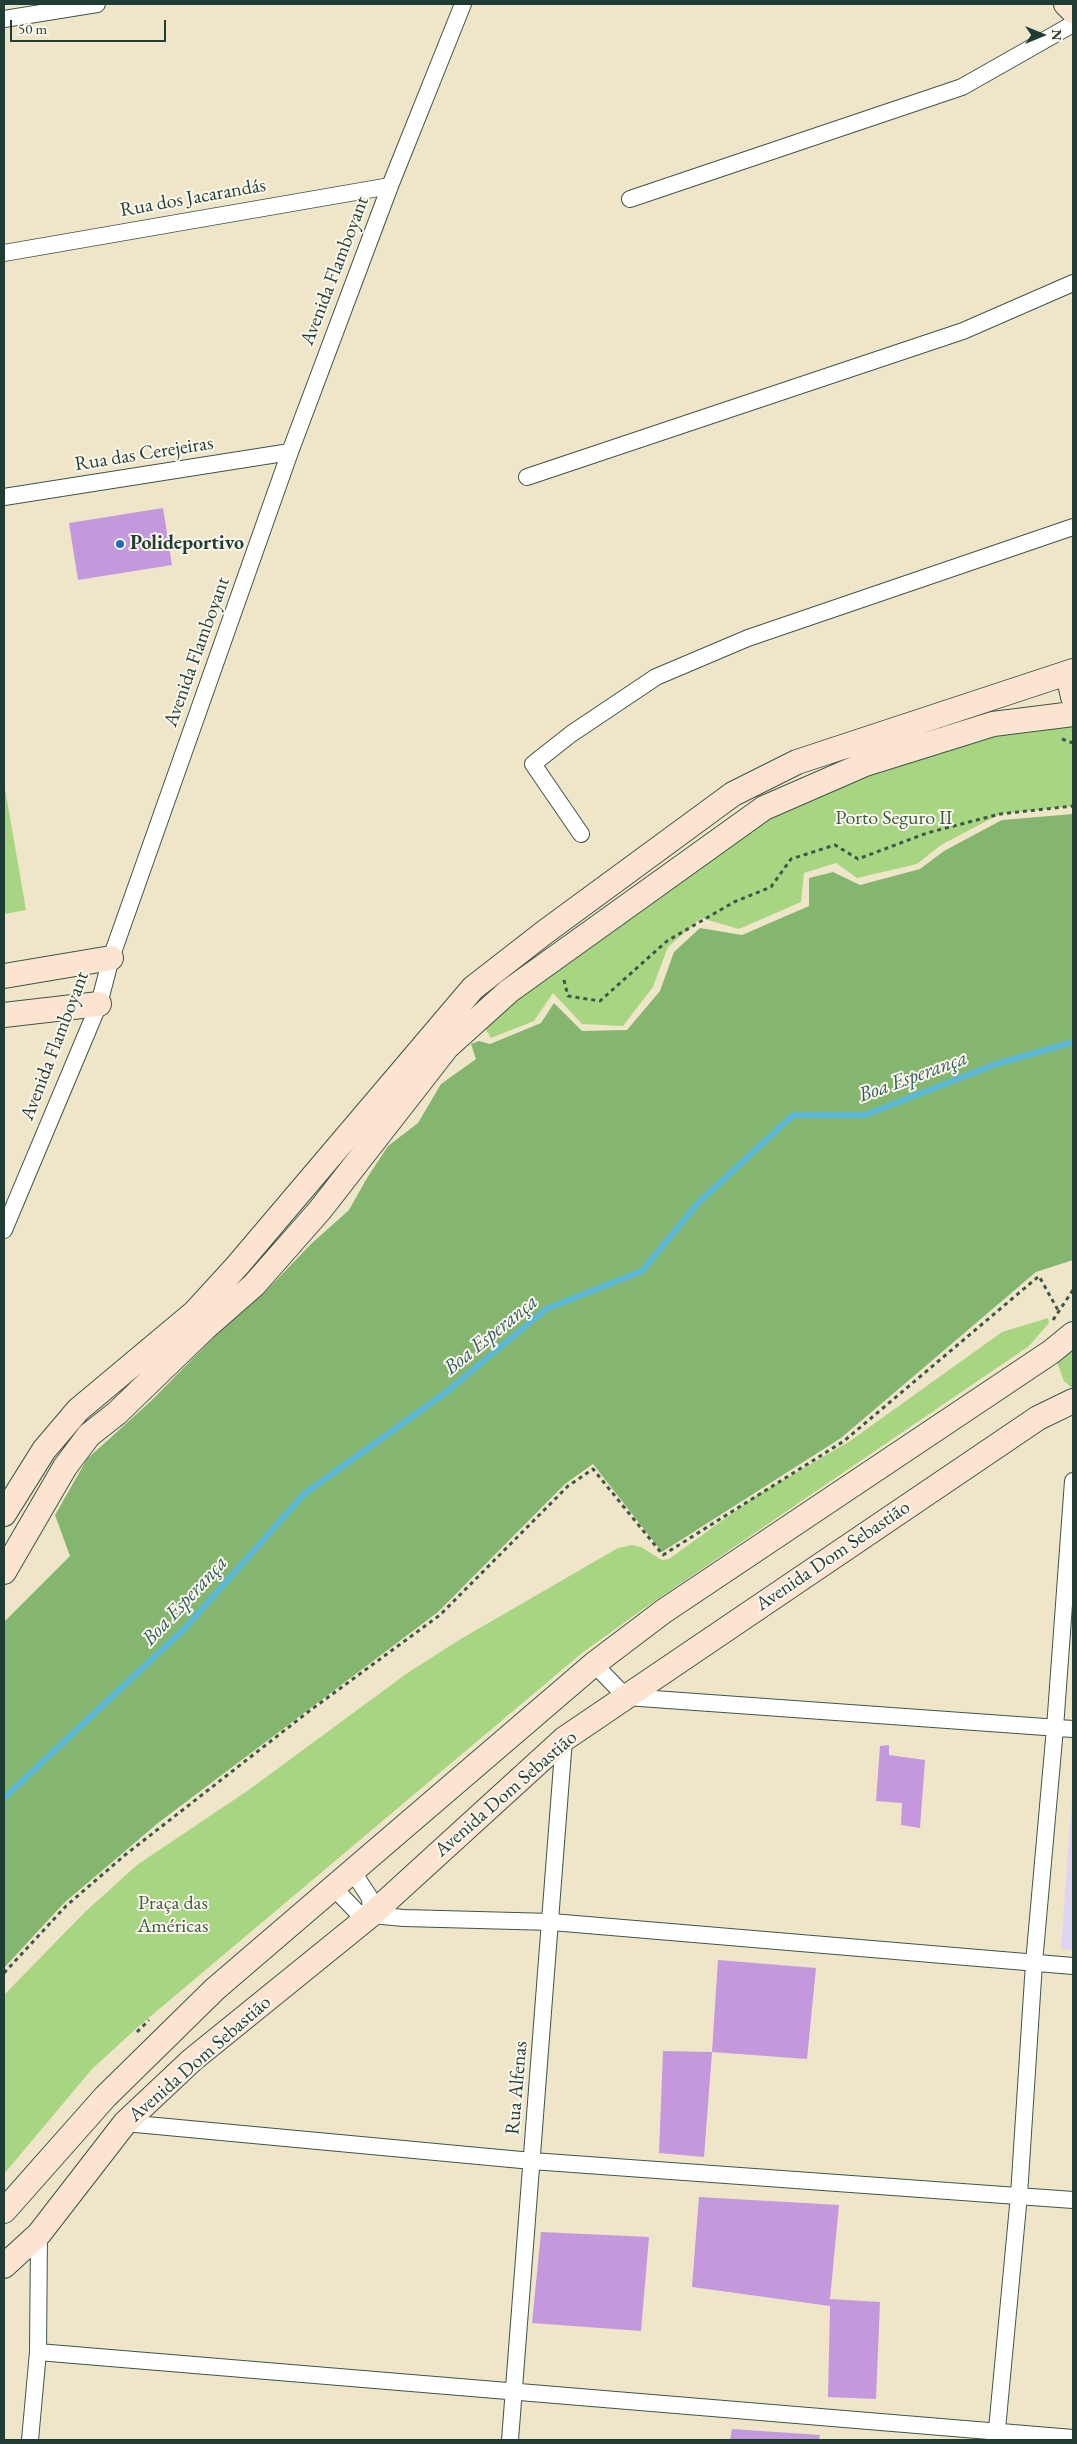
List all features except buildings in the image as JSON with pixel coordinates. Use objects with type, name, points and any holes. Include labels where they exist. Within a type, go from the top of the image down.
[{"type":"street","points":[[4,20],[97,4]]},
{"type":"street","name":"Avenida Flamboyant","points":[[4,1230],[99,1004],[111,958],[290,452],[390,186],[463,4]]},
{"type":"street","points":[[1066,4],[1073,11]]},
{"type":"street","points":[[630,199],[962,86],[1073,24]]},
{"type":"street","name":"Rua dos Jacarandás","points":[[4,253],[390,186]]},
{"type":"street","points":[[527,477],[964,331],[1073,283]]},
{"type":"street","name":"Rua das Cerejeiras","points":[[4,498],[290,452]]},
{"type":"street","points":[[581,834],[533,764],[571,734],[656,677],[748,638],[1073,527]]},
{"type":"street","points":[[4,1514],[44,1450],[78,1410],[194,1313],[237,1266],[474,988],[530,943],[733,794],[789,766],[1073,671]]},
{"type":"street","points":[[1073,678],[1071,688],[1073,698]]},
{"type":"street","points":[[4,1572],[65,1466],[89,1435],[116,1413],[205,1328],[254,1286],[320,1210],[447,1047],[509,991],[764,808],[865,764],[994,724],[1073,714]]},
{"type":"street","points":[[4,976],[111,958]]},
{"type":"street","points":[[4,1015],[99,1004]]},
{"type":"street","name":"Avenida Dom Sebastião","points":[[4,2211],[105,2097],[215,1989],[594,1664],[664,1611],[1051,1352],[1073,1334]]},
{"type":"street","name":"Avenida Dom Sebastião","points":[[4,2266],[39,2234],[126,2123],[192,2060],[371,1915],[564,1740],[1038,1418],[1073,1401]]},
{"type":"street","points":[[996,2435],[1019,2195],[1034,1963],[1055,1728],[1073,1481]]},
{"type":"street","points":[[594,1664],[626,1697],[1073,1730]]},
{"type":"street","name":"Rua Alfenas","points":[[510,2440],[552,1922],[564,1740]]},
{"type":"street","points":[[353,1872],[370,1898],[371,1915]]},
{"type":"street","points":[[334,1888],[357,1912],[371,1915],[404,1918],[552,1922],[1073,1966]]},
{"type":"street","points":[[126,2123],[532,2161],[1073,2200]]},
{"type":"street","points":[[30,2440],[38,2352],[39,2234]]},
{"type":"street","points":[[38,2352],[996,2435],[1073,2438]]},
{"type":"path","points":[[1057,738],[1073,743]]},
{"type":"path","points":[[569,976],[563,981],[568,996],[600,1000],[668,941],[734,902],[771,887],[791,859],[835,844],[858,859],[927,833],[1000,814],[1073,806]]},
{"type":"path","points":[[4,1973],[66,1906],[126,1855],[241,1763],[440,1614],[568,1486],[593,1468],[663,1555],[844,1441],[1039,1276],[1059,1312],[1073,1290]]},
{"type":"shaded area","points":[[1073,1782],[1073,1950],[1061,1949]]},
{"type":"green space","name":"Porto Seguro II","points":[[1037,725],[1073,727],[1073,806],[1000,814],[941,845],[917,864],[857,878],[836,863],[804,873],[801,902],[739,929],[701,918],[668,947],[653,987],[623,1026],[582,1024],[553,993],[534,1021],[491,1038],[484,1027],[486,1014],[767,814],[992,730]]},
{"type":"green space","points":[[4,783],[26,910],[4,914]]},
{"type":"green space","points":[[1073,814],[1073,1260],[1036,1272],[841,1438],[662,1552],[593,1464],[565,1484],[438,1612],[158,1823],[64,1903],[4,1968],[4,1622],[70,1556],[55,1515],[87,1459],[151,1401],[221,1330],[263,1294],[311,1244],[349,1210],[388,1146],[418,1123],[441,1084],[476,1059],[471,1044],[479,1041],[490,1044],[541,1023],[554,1003],[582,1031],[627,1030],[660,991],[674,952],[700,928],[742,935],[809,906],[809,878],[833,872],[860,885],[920,869],[944,851],[1002,820]]},
{"type":"green space","name":"Praça das Américas","points":[[1048,1318],[1049,1323],[1029,1346],[646,1607],[582,1653],[139,2026],[92,2069],[4,2174],[4,1995],[85,1912],[137,1865],[250,1789],[406,1674],[459,1640],[618,1548],[632,1545],[641,1547],[662,1560],[669,1559],[756,1496],[850,1441],[1002,1332]]},
{"type":"green space","points":[[1073,1335],[1073,1389],[1064,1381],[1058,1365],[1058,1356]]},
{"type":"waterway","name":"Boa Esperança","points":[[4,1798],[185,1628],[304,1494],[445,1393],[546,1309],[642,1271],[697,1204],[793,1115],[865,1115],[996,1064],[1073,1042]]},
{"type":"place","name":"Polideportivo","points":[[120,544]]}]
